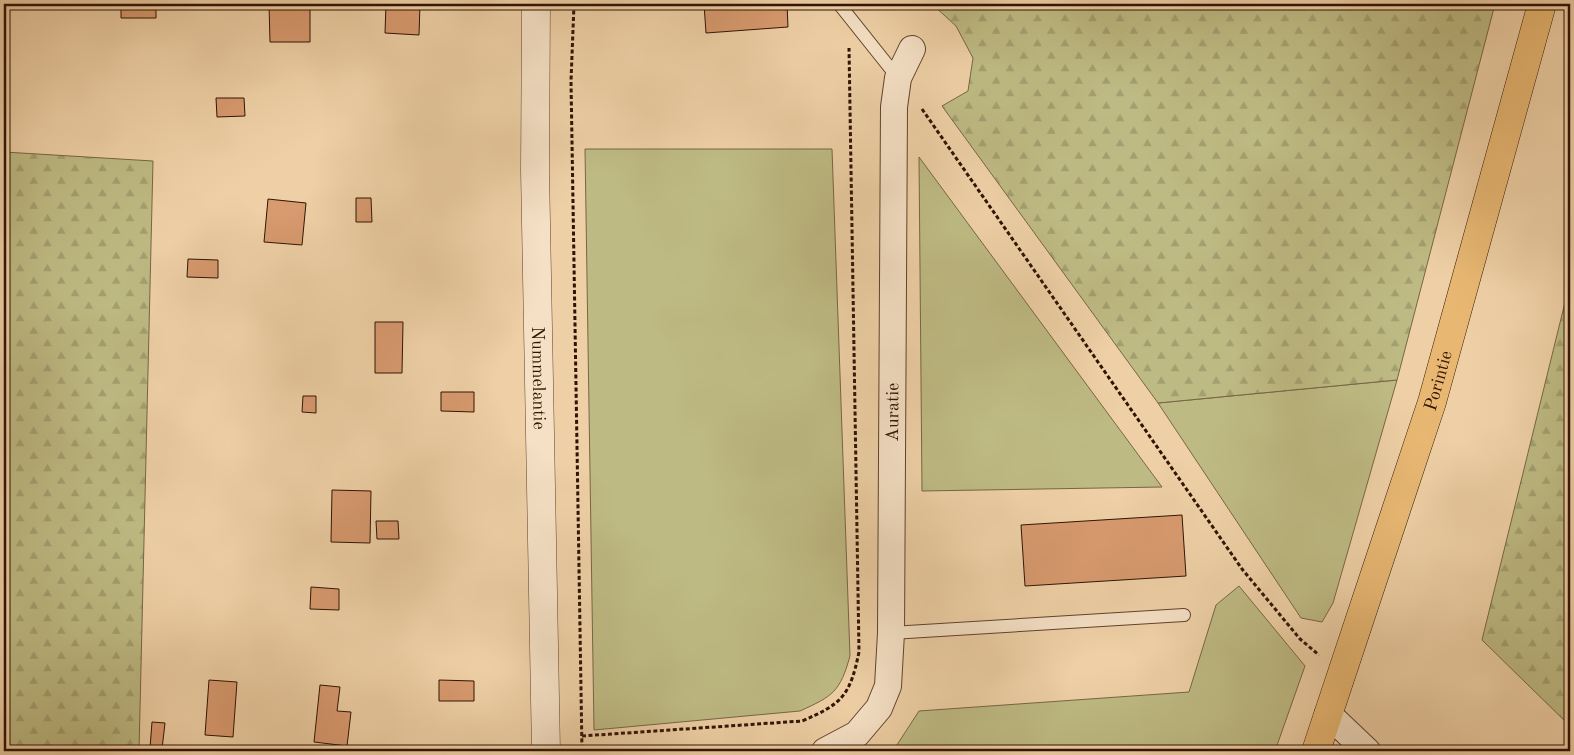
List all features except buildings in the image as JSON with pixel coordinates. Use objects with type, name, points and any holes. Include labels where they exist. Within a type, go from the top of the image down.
[{"type":"highway","name":"Porintie","points":[[1316,751],[1432,402],[1542,4]]},
{"type":"street","name":"Nummelantie","points":[[536,4],[535,170],[546,751]]},
{"type":"street","name":"Auratie","points":[[825,751],[857,734],[879,708],[888,686],[891,633],[894,106],[898,78],[912,49]]},
{"type":"street","points":[[1328,714],[1367,751]]},
{"type":"lane","points":[[839,4],[898,78]]},
{"type":"lane","points":[[891,633],[1184,615]]},
{"type":"path","points":[[574,4],[571,81],[582,751]]},
{"type":"path","points":[[582,736],[802,721],[830,710],[846,694],[855,675],[859,652],[848,16]]},
{"type":"path","points":[[898,78],[926,115],[1242,569],[1300,639],[1342,675]]},
{"type":"green space","points":[[932,4],[1495,4],[1397,380],[1158,403],[942,106],[968,91],[973,58],[956,26]]},
{"type":"green space","points":[[585,149],[832,149],[850,656],[843,678],[834,691],[820,701],[800,711],[594,730]]},
{"type":"green space","points":[[4,152],[153,161],[139,751],[4,751]]},
{"type":"green space","points":[[919,157],[1162,487],[922,491]]},
{"type":"green space","points":[[1570,282],[1570,726],[1482,640]]},
{"type":"green space","points":[[1397,380],[1333,603],[1322,622],[1301,618],[1158,403]]},
{"type":"green space","points":[[1239,586],[1305,666],[1275,751],[893,751],[919,711],[1189,692],[1216,605]]}]
